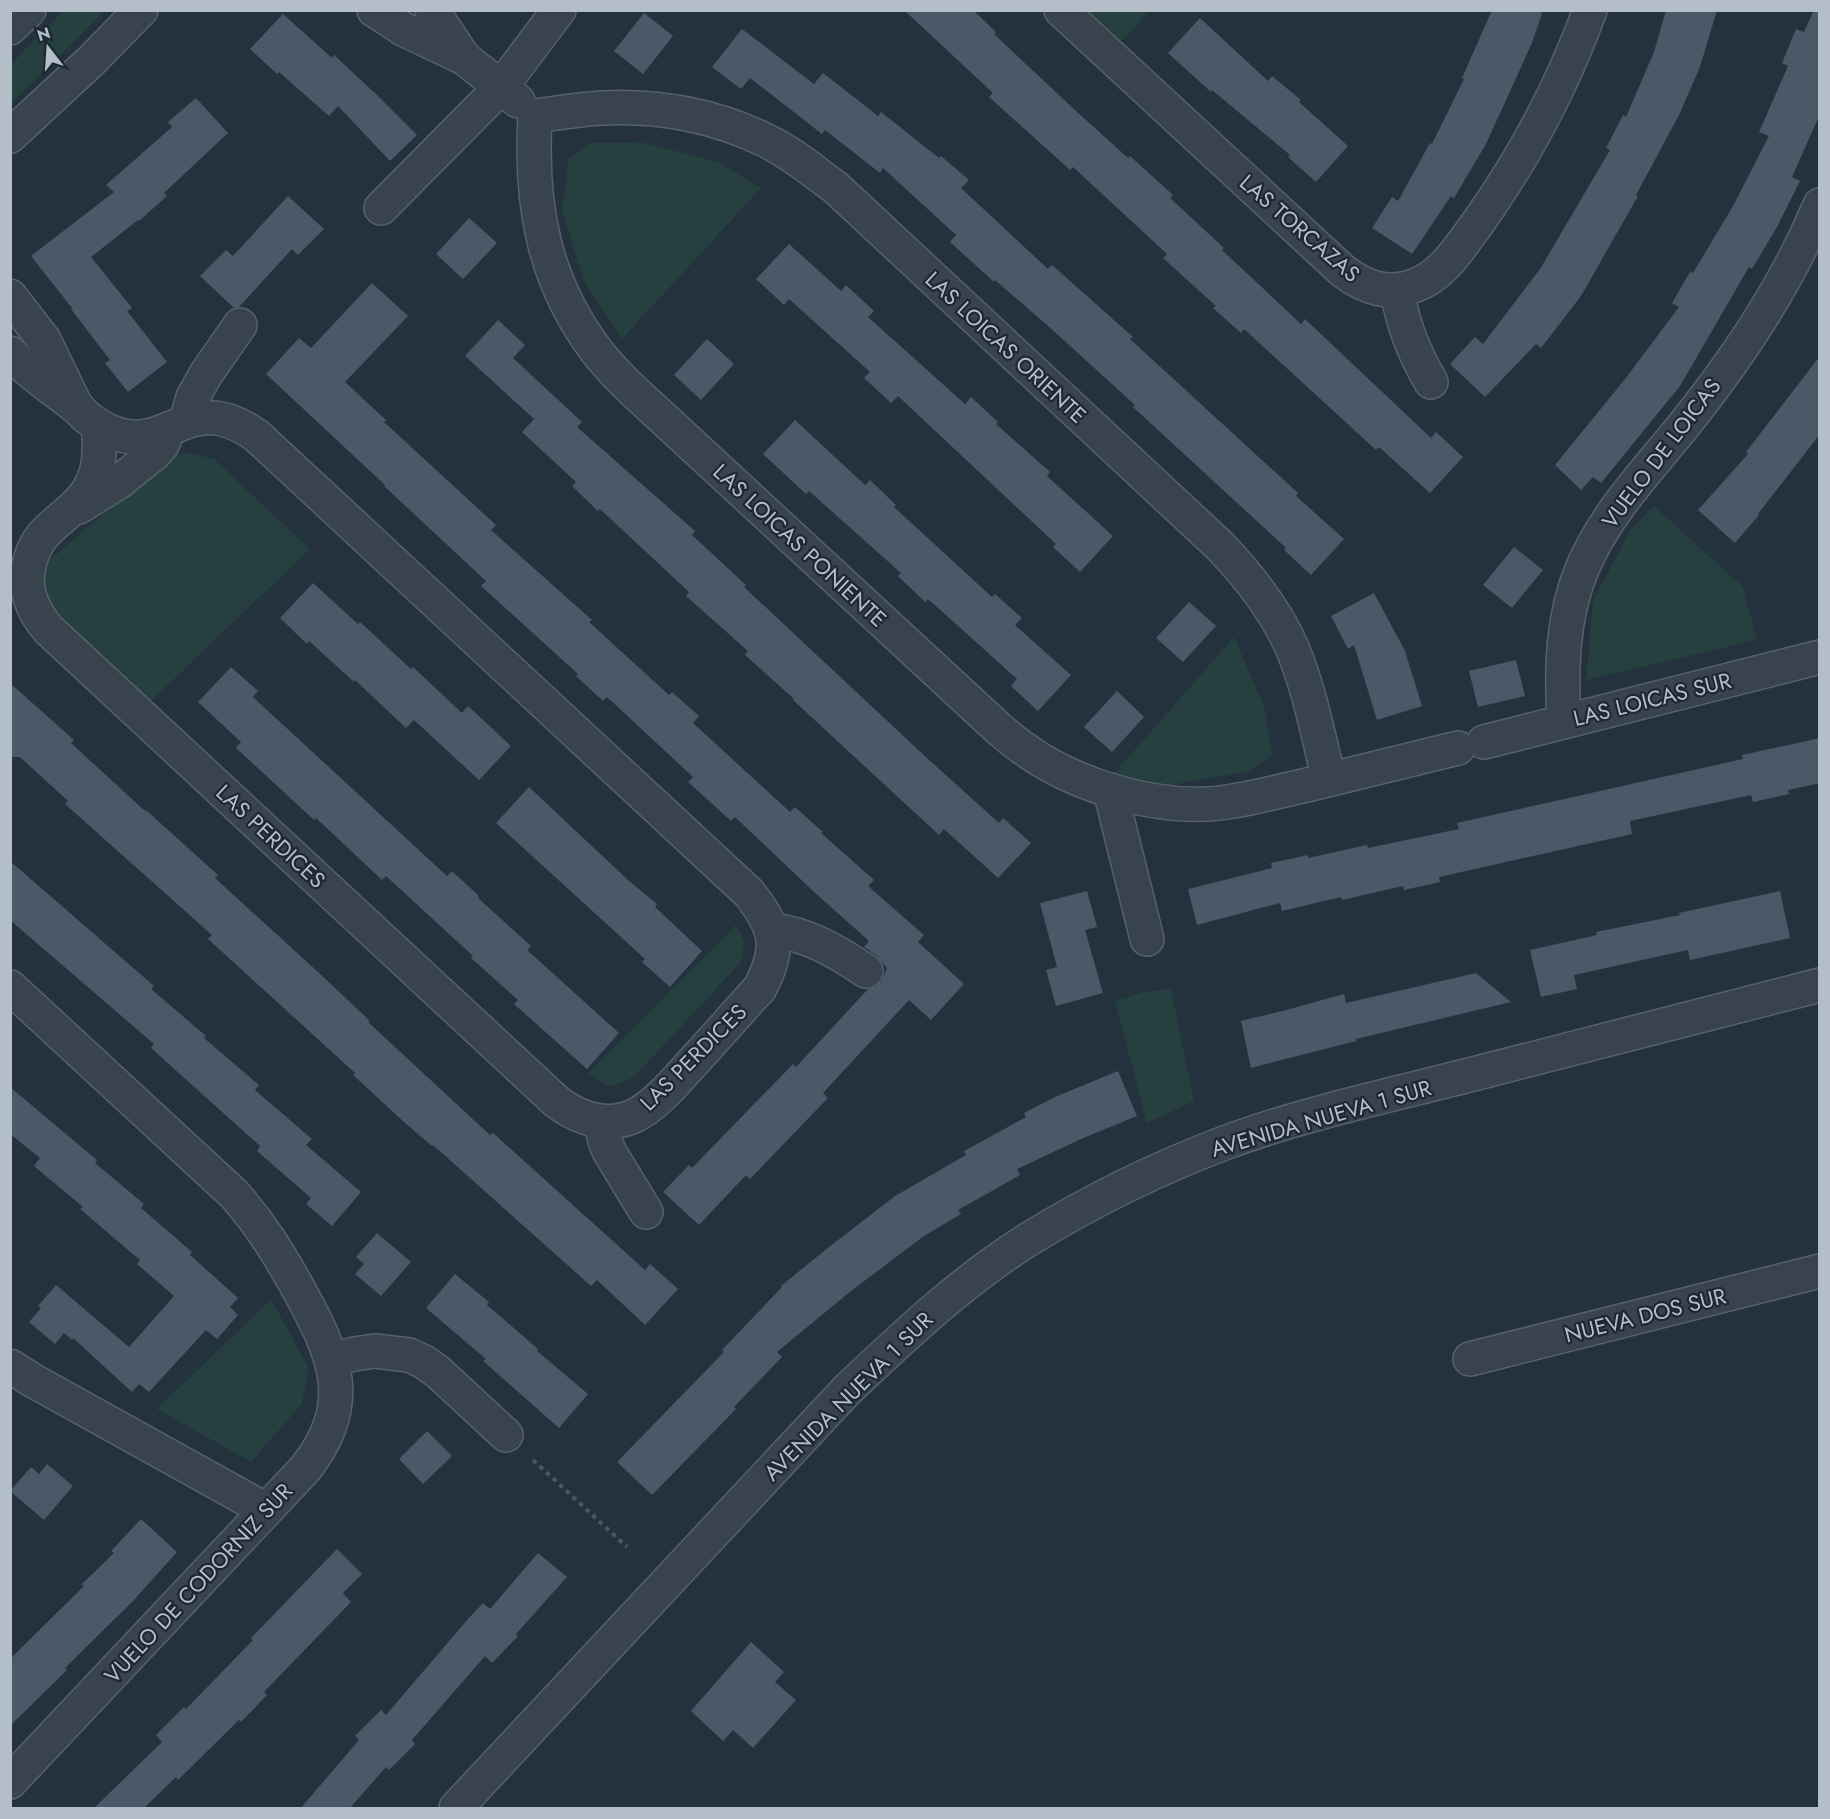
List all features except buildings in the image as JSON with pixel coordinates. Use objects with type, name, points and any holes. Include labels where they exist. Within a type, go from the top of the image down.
[{"type":"street","points":[[10,28],[29,10]]},
{"type":"street","points":[[10,136],[141,10]]},
{"type":"street","points":[[374,10],[403,29],[464,58],[535,116]]},
{"type":"street","points":[[432,10],[464,58]]},
{"type":"street","points":[[381,208],[501,87],[558,10]]},
{"type":"street","name":"LAS TORCAZAS","points":[[1061,10],[1343,271],[1359,283],[1377,289],[1397,290],[1416,285],[1443,266],[1492,202],[1518,163],[1545,114],[1590,10]]},
{"type":"street","name":"LAS LOICAS ORIENTE","points":[[535,116],[612,108],[652,109],[703,117],[741,129],[768,141],[802,162],[835,188],[1237,564],[1279,622],[1293,650],[1304,680],[1329,779]]},
{"type":"street","name":"LAS LOICAS PONIENTE","points":[[535,116],[534,183],[540,224],[550,265],[567,304],[599,354],[618,376],[652,408],[998,728],[1049,765],[1079,779],[1110,790],[1153,800],[1209,804],[1243,799],[1329,779]]},
{"type":"street","name":"VUELO DE LOICAS","points":[[1564,721],[1563,662],[1566,629],[1581,571],[1593,545],[1625,495],[1685,424],[1751,332],[1810,229],[1820,205]]},
{"type":"street","points":[[1397,290],[1406,333],[1417,359],[1431,382]]},
{"type":"street","name":"LAS PERDICES","points":[[10,296],[44,340],[88,417],[98,464],[94,480],[84,497],[72,510]]},
{"type":"street","points":[[177,426],[206,374],[240,325]]},
{"type":"street","name":"LAS PERDICES","points":[[10,352],[43,383],[114,434],[131,437],[150,436],[177,426],[203,418],[221,418],[234,422],[257,436],[738,882],[759,905],[772,930],[773,951],[769,970],[760,988],[673,1084],[635,1116],[601,1122],[585,1119],[570,1112],[557,1102],[50,630],[39,617],[31,602],[28,585],[19,566],[32,555],[46,531],[72,510],[119,482],[155,453],[177,426]]},
{"type":"street","name":"LAS LOICAS SUR","points":[[1329,779],[1820,657]]},
{"type":"street","points":[[1110,790],[1147,939]]},
{"type":"street","points":[[772,930],[790,932],[810,939],[839,953],[866,971]]},
{"type":"street","name":"AVENIDA NUEVA 1 SUR","points":[[456,1809],[847,1390],[910,1331],[987,1268],[1067,1216],[1168,1167],[1227,1142],[1275,1126],[1820,985]]},
{"type":"street","name":"VUELO DE CODORNIZ SUR","points":[[10,987],[242,1203],[276,1249],[324,1337],[336,1378],[334,1416],[318,1453],[10,1782]]},
{"type":"street","points":[[601,1122],[609,1151],[646,1212]]},
{"type":"street","name":"NUEVA DOS SUR","points":[[1470,1359],[1820,1271]]},
{"type":"street","points":[[332,1360],[375,1351],[409,1356],[424,1362],[438,1372],[506,1435]]},
{"type":"street","points":[[10,1366],[266,1510]]},
{"type":"path","points":[[506,1435],[627,1547]]},
{"type":"green space","points":[[63,11],[105,11],[11,103],[11,64]]},
{"type":"green space","points":[[1089,11],[1149,11],[1122,41]]},
{"type":"green space","points":[[640,142],[718,162],[761,188],[622,339],[583,279],[562,210],[569,159],[589,143]]},
{"type":"green space","points":[[184,452],[214,459],[310,549],[151,701],[45,601],[45,564],[153,471]]},
{"type":"green space","points":[[1654,506],[1743,587],[1757,640],[1586,680],[1593,601],[1631,529]]},
{"type":"green space","points":[[1234,637],[1265,709],[1272,755],[1247,772],[1164,786],[1113,775]]},
{"type":"green space","points":[[736,925],[744,941],[742,961],[634,1077],[610,1087],[588,1074]]},
{"type":"green space","points":[[1171,989],[1194,1101],[1147,1123],[1115,1001],[1143,992]]},
{"type":"green space","points":[[271,1299],[309,1369],[301,1405],[251,1462],[157,1409]]}]
